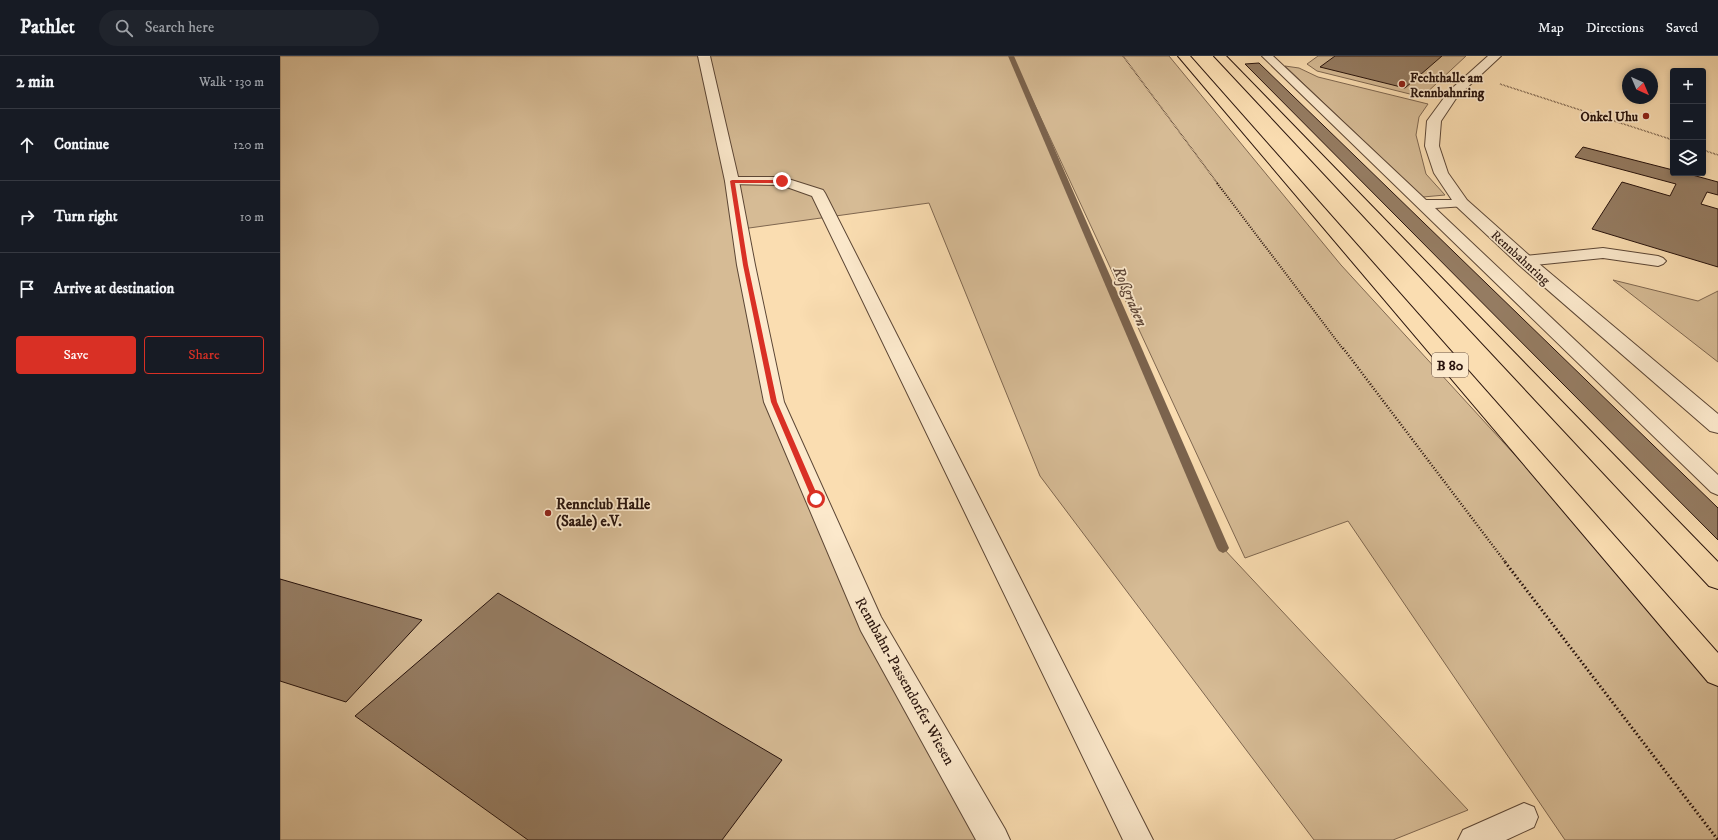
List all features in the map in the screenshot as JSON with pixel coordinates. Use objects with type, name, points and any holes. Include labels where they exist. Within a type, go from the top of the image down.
[{"type":"highway","name":"B 80","points":[[1184,56],[1718,673]]},
{"type":"highway","points":[[1220,56],[1718,579]]},
{"type":"street","name":"Rennbahn-Passendorfer Wiesen","points":[[704,56],[732,181],[746,265],[774,402],[870,623],[994,840]]},
{"type":"street","name":"Rennbahnring","points":[[1495,56],[1452,94],[1434,121],[1432,146],[1441,173],[1461,202],[1525,261],[1718,426]]},
{"type":"lane","points":[[1267,56],[1718,487]]},
{"type":"lane","points":[[732,181],[782,181],[818,193],[1138,840]]},
{"type":"lane","points":[[1422,204],[1461,202]]},
{"type":"lane","points":[[1525,261],[1603,253],[1658,262]]},
{"type":"lane","points":[[1473,840],[1524,817]]},
{"type":"path","points":[[1123,56],[1186,142],[1276,259],[1387,408],[1718,840]]},
{"type":"path","points":[[1473,76],[1670,139]]},
{"type":"path","points":[[1706,151],[1718,155]]},
{"type":"shaded area","name":"Rennclub Halle (Saale) e.V.","points":[[280,56],[703,56],[768,401],[985,840],[280,840]]},
{"type":"shaded area","points":[[704,56],[1010,56],[1068,186],[1223,548],[1468,810],[1393,840],[1314,840],[1040,476],[929,203],[742,229]]},
{"type":"shaded area","points":[[1012,56],[1169,56],[1341,265],[1718,677],[1718,840],[1565,840],[1348,521],[1245,558]]},
{"type":"shaded area","name":"Fechthalle am Rennbahnring","points":[[1318,56],[1466,56],[1422,97],[1317,71],[1307,64]]},
{"type":"shaded area","points":[[1285,66],[1299,68],[1318,77],[1428,104],[1419,117],[1416,135],[1426,174],[1445,195],[1423,197]]},
{"type":"shaded area","points":[[1613,280],[1698,301],[1718,291],[1718,362]]},
{"type":"building","points":[[1335,56],[1442,56],[1405,88],[1320,67]]},
{"type":"building","points":[[1259,63],[1718,508],[1718,540],[1245,64]]},
{"type":"building","points":[[1583,147],[1670,169],[1670,176],[1696,176],[1718,182],[1718,195],[1707,192],[1701,204],[1718,209],[1718,267],[1592,229],[1622,182],[1670,196],[1676,184],[1575,157]]},
{"type":"building","points":[[280,579],[422,620],[346,702],[280,681]]},
{"type":"building","points":[[498,593],[782,760],[722,840],[528,840],[355,716]]},
{"type":"waterway","name":"Roßgraben","points":[[1011,56],[1223,548]]},
{"type":"place","name":"Fechthalle am Rennbahnring","points":[[1402,84]]},
{"type":"place","name":"Onkel Uhu","points":[[1646,116]]},
{"type":"place","name":"Rennclub Halle (Saale) e.V.","points":[[548,513]]},
{"type":"route","points":[[782,181],[732,181],[746,265],[774,402],[816,499]]}]
